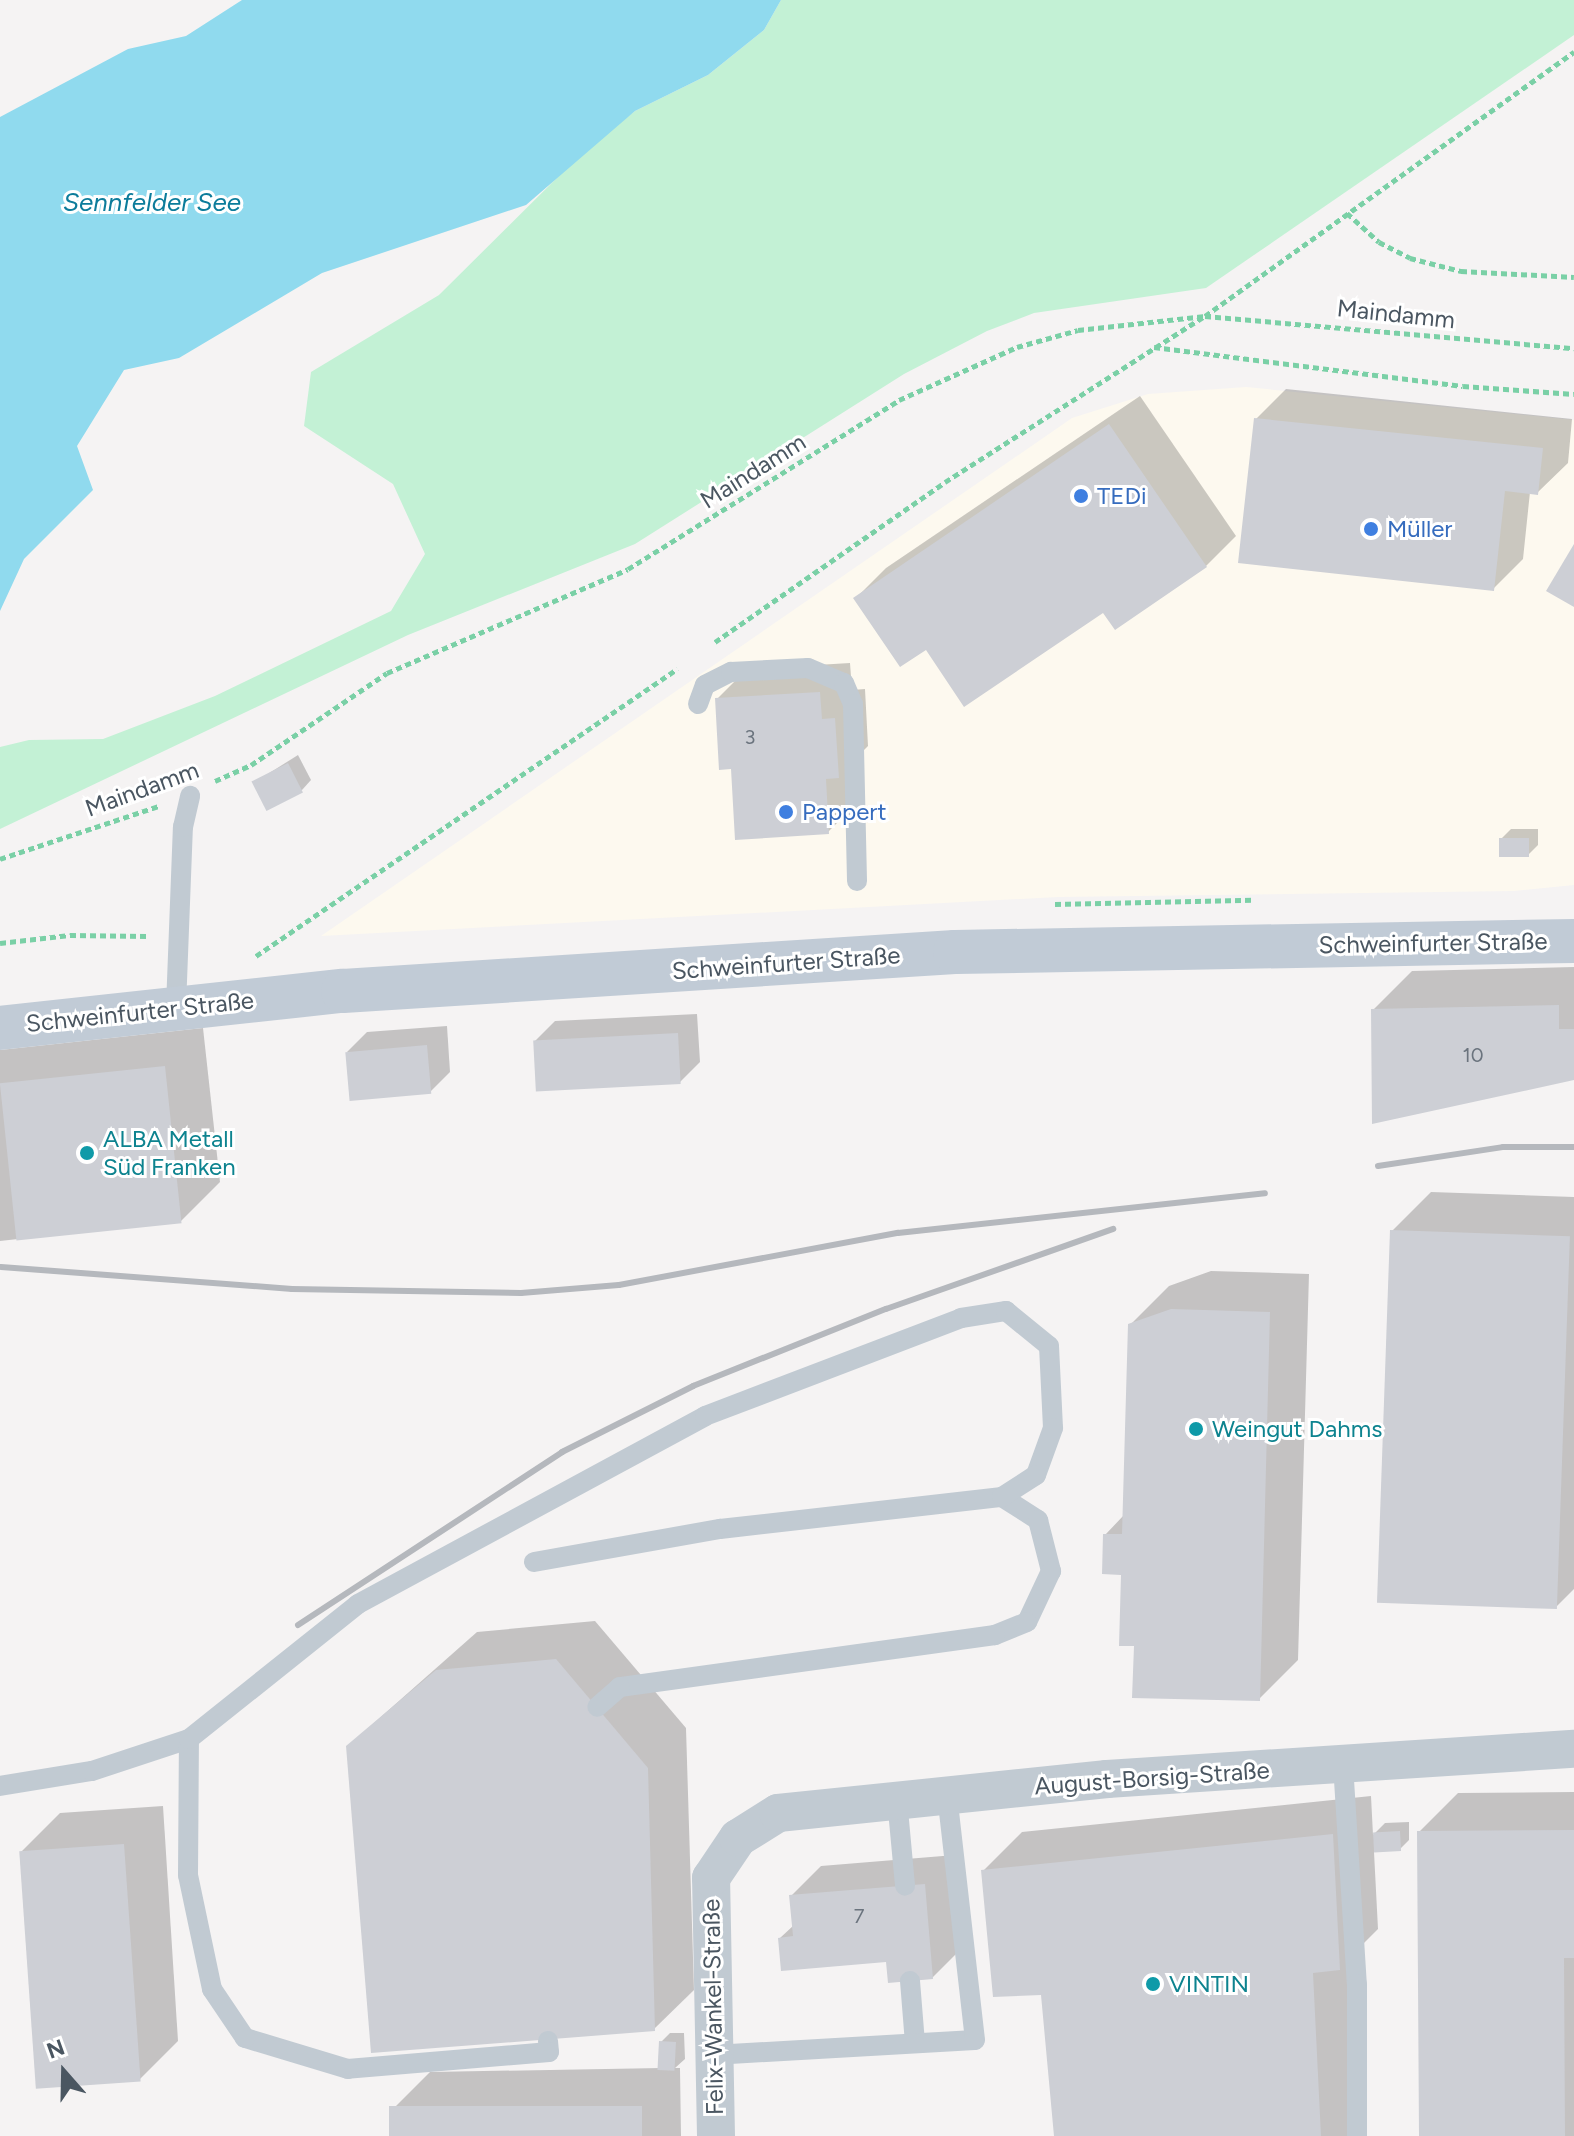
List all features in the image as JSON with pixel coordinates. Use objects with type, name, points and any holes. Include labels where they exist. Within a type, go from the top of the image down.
[{"type":"main road","name":"Schweinfurter Straße","points":[[0,1028],[343,991],[955,952],[1574,941]]},
{"type":"street","name":"August-Borsig-Straße","points":[[738,1838],[778,1813],[897,1799],[1574,1749]]},
{"type":"street","name":"Felix-Wankel-Straße","points":[[716,2136],[711,1878],[738,1838]]},
{"type":"lane","points":[[698,704],[705,685],[731,672],[808,668],[844,683],[853,704],[857,881]]},
{"type":"lane","points":[[176,1007],[175,946],[183,827],[190,796]]},
{"type":"lane","points":[[0,1786],[92,1771],[189,1739],[358,1604],[705,1416],[961,1318],[1006,1311],[1049,1346],[1053,1428],[1036,1475],[1002,1497],[720,1529],[534,1562]]},
{"type":"lane","points":[[597,1707],[620,1687],[995,1635],[1027,1622],[1051,1571],[1038,1520],[1002,1497]]},
{"type":"lane","points":[[189,1739],[188,1875],[212,1989],[245,2038],[348,2069],[549,2052],[548,2041]]},
{"type":"lane","points":[[1343,1764],[1357,1984],[1357,2136]]},
{"type":"lane","points":[[713,2055],[975,2040],[947,1794]]},
{"type":"lane","points":[[897,1799],[905,1886]]},
{"type":"lane","points":[[910,1981],[915,2043]]},
{"type":"path","points":[[709,646],[958,474],[1205,316],[1574,52]]},
{"type":"path","points":[[1347,213],[1379,242],[1410,258],[1461,271],[1574,277]]},
{"type":"path","name":"Maindamm","points":[[0,859],[190,796],[251,765],[387,673],[628,569],[899,400],[961,369],[1078,330],[1205,316],[1574,348]]},
{"type":"path","points":[[1153,347],[1463,386],[1574,394]]},
{"type":"path","points":[[238,957],[254,957],[683,664]]},
{"type":"path","points":[[0,943],[70,935],[143,934],[175,946]]},
{"type":"shaded area","points":[[1246,387],[1574,420],[1574,885],[1514,891],[1058,897],[321,936],[1072,418],[1148,394]]},
{"type":"green space","points":[[781,0],[1574,0],[1574,35],[1206,288],[1034,313],[987,331],[904,374],[635,544],[408,635],[0,829],[0,747],[29,740],[103,739],[215,696],[391,611],[425,554],[393,484],[304,426],[311,372],[439,295],[581,154],[635,111],[708,75],[764,30]]},
{"type":"water","name":"Sennfelder See","points":[[242,0],[781,0],[764,30],[708,75],[635,111],[526,205],[322,273],[179,358],[124,370],[77,446],[93,490],[24,559],[0,611],[0,117],[128,49],[186,36]]},
{"type":"building","name":"Müller","points":[[1254,418],[1543,448],[1538,495],[1505,491],[1494,591],[1238,563]]},
{"type":"building","name":"TEDi","points":[[1109,424],[1207,567],[1115,630],[1103,613],[964,707],[926,650],[900,667],[853,598]]},
{"type":"building","points":[[1574,544],[1574,607],[1546,591]]},
{"type":"building","points":[[820,692],[822,719],[835,718],[839,778],[826,779],[829,834],[735,840],[731,769],[719,770],[715,698]]},
{"type":"building","points":[[288,763],[303,792],[266,811],[251,782]]},
{"type":"building","points":[[1499,838],[1529,838],[1529,857],[1499,857]]},
{"type":"building","points":[[1559,1005],[1559,1029],[1574,1029],[1574,1080],[1372,1124],[1371,1009]]},
{"type":"building","points":[[678,1033],[681,1084],[536,1092],[533,1041]]},
{"type":"building","points":[[427,1045],[431,1094],[350,1101],[345,1052]]},
{"type":"building","name":"ALBA Metall Süd Franken","points":[[165,1066],[182,1223],[16,1240],[0,1083]]},
{"type":"building","points":[[1390,1230],[1570,1236],[1557,1609],[1377,1603]]},
{"type":"building","name":"Weingut Dahms","points":[[1171,1309],[1270,1312],[1260,1701],[1132,1698],[1134,1646],[1119,1646],[1121,1575],[1102,1574],[1103,1534],[1122,1534],[1128,1324]]},
{"type":"building","points":[[556,1659],[648,1768],[655,2031],[371,2053],[346,1746],[436,1670]]},
{"type":"building","points":[[1574,1830],[1574,1958],[1564,1958],[1565,2136],[1419,2136],[1417,1831]]},
{"type":"building","points":[[1400,1831],[1401,1851],[1374,1852],[1373,1832]]},
{"type":"building","name":"VINTIN","points":[[1333,1834],[1340,1970],[1313,1973],[1321,2136],[1054,2136],[1041,1995],[993,1997],[981,1870]]},
{"type":"building","points":[[124,1844],[141,2081],[36,2089],[19,1851]]},
{"type":"building","points":[[925,1884],[933,1979],[888,1983],[886,1962],[781,1971],[778,1938],[793,1936],[789,1895]]},
{"type":"building","points":[[659,2041],[676,2042],[674,2071],[657,2070]]},
{"type":"building","points":[[389,2106],[642,2106],[642,2136],[389,2136]]},
{"type":"railway","points":[[1378,1166],[1503,1147],[1574,1147]]},
{"type":"railway","points":[[1,1267],[292,1289],[521,1293],[619,1285],[898,1233],[1265,1193]]},
{"type":"railway","points":[[298,1625],[562,1452],[693,1386],[886,1309],[1113,1229]]},
{"type":"place","name":"TEDi","points":[[1081,496]]},
{"type":"place","name":"Müller","points":[[1371,529]]},
{"type":"place","name":"Pappert","points":[[786,812]]},
{"type":"place","name":"ALBA Metall Süd Franken","points":[[87,1153]]},
{"type":"place","name":"Weingut Dahms","points":[[1196,1429]]},
{"type":"place","name":"VINTIN","points":[[1153,1984]]}]
